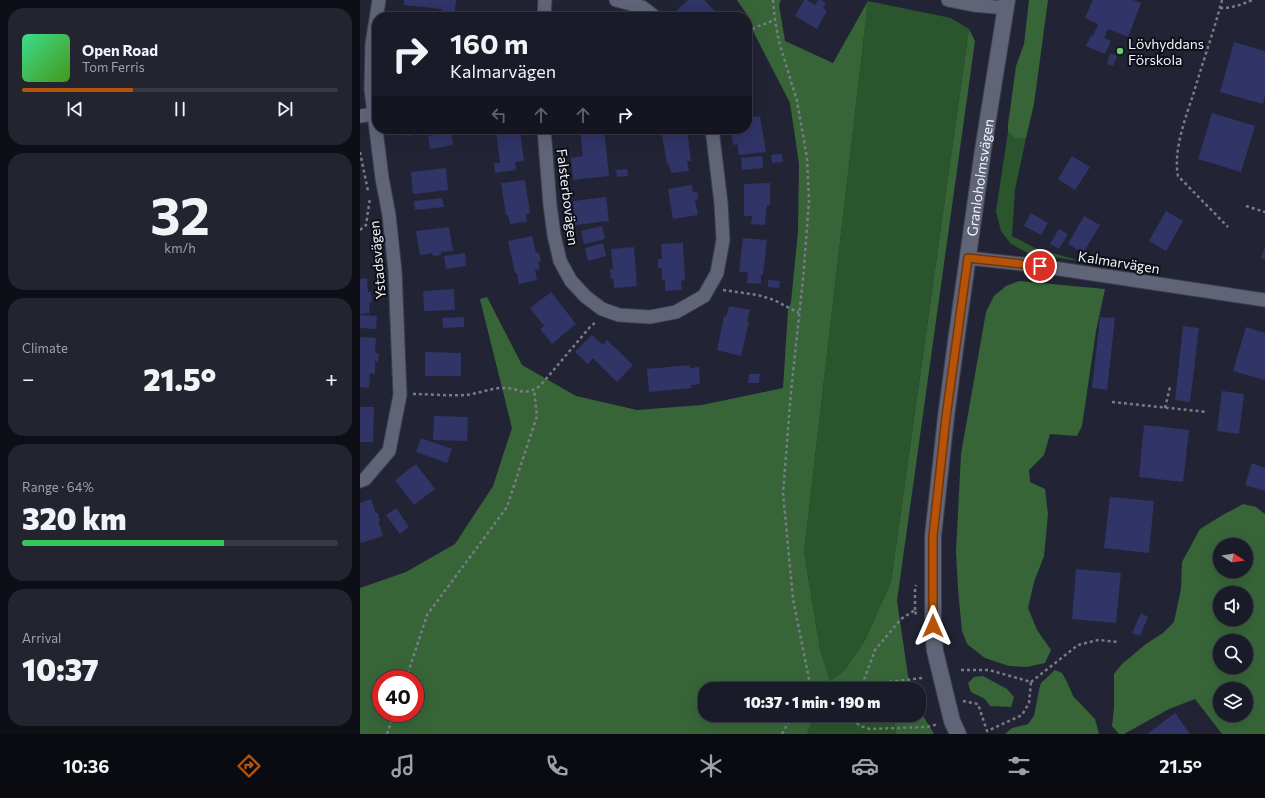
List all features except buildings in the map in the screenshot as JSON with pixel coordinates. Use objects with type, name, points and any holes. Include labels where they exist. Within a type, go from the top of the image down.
[{"type":"street","name":"Ystadsvägen","points":[[377,12],[379,0]]},
{"type":"street","points":[[544,12],[545,0]]},
{"type":"street","points":[[616,0],[642,7],[648,12]]},
{"type":"street","points":[[948,0],[973,5],[1006,4]]},
{"type":"street","name":"Granloholmsvägen","points":[[955,727],[946,698],[935,651],[933,626],[933,536],[946,417],[982,158],[1006,4]]},
{"type":"street","name":"Ystadsvägen","points":[[372,44],[372,97]]},
{"type":"street","points":[[360,116],[372,114]]},
{"type":"street","name":"Ystadsvägen","points":[[360,481],[364,479],[389,451],[400,395],[396,271],[376,134]]},
{"type":"street","name":"Falsterbovägen","points":[[544,134],[554,235],[560,261],[571,281],[586,297],[602,309],[619,315],[650,317],[676,312],[704,296],[717,273],[723,240],[721,203],[713,134]]},
{"type":"street","name":"Kalmarvägen","points":[[968,258],[1040,266],[1131,281],[1265,300]]},
{"type":"path","points":[[773,0],[779,42],[798,101],[807,158],[809,201],[783,493],[793,599],[810,682]]},
{"type":"path","points":[[1222,0],[1183,125],[1176,167],[1178,176],[1228,227]]},
{"type":"path","points":[[1220,8],[1240,6],[1252,0]]},
{"type":"path","points":[[752,29],[775,20]]},
{"type":"path","points":[[360,152],[370,199],[366,225],[360,230]]},
{"type":"path","points":[[1246,206],[1265,212]]},
{"type":"path","points":[[709,288],[758,295],[774,300],[799,312]]},
{"type":"path","points":[[400,395],[459,395],[473,394],[501,388],[511,388],[522,393],[534,390],[540,386],[598,320],[602,309]]},
{"type":"path","points":[[1165,408],[1170,387]]},
{"type":"path","points":[[409,670],[427,615],[506,507],[537,416],[534,390]]},
{"type":"path","points":[[1112,402],[1208,412]]},
{"type":"path","points":[[863,682],[875,650],[901,619],[915,610],[916,617]]},
{"type":"path","points":[[946,698],[978,704],[988,732],[1022,715],[1028,703],[1031,682],[1078,645],[1098,640],[1119,642]]},
{"type":"path","points":[[961,670],[989,670],[1031,682]]},
{"type":"path","points":[[888,682],[922,678]]},
{"type":"path","points":[[387,734],[391,722]]},
{"type":"path","points":[[782,734],[789,722]]},
{"type":"path","points":[[855,722],[860,726],[870,729],[927,726],[955,727]]},
{"type":"green space","points":[[737,0],[781,0],[779,5],[785,41],[833,63],[868,1],[804,552],[820,649],[830,681],[845,670],[865,640],[891,582],[969,29],[975,41],[897,601],[909,682],[698,682],[698,722],[812,722],[807,734],[360,734],[360,588],[406,572],[455,544],[493,486],[512,428],[480,299],[487,297],[522,365],[576,396],[637,410],[702,405],[783,388],[788,311],[791,302],[798,231],[799,164],[790,103],[754,33],[752,26],[752,12],[745,12]]},
{"type":"green space","points":[[1029,0],[1048,0],[1034,104],[1026,138],[1016,139],[1008,132],[1008,125],[1016,66],[1024,44]]},
{"type":"green space","points":[[868,1],[951,18],[969,29],[891,582],[865,640],[845,670],[830,681],[820,649],[804,552]]},
{"type":"green space","points":[[1008,132],[1016,139],[1026,138],[1015,190],[1012,236],[1035,248],[1084,262],[1028,253],[1011,244],[1001,231],[996,211]]},
{"type":"green space","points":[[1019,281],[1105,289],[1096,331],[1082,426],[1077,436],[1050,434],[1044,455],[1029,470],[1030,482],[1045,489],[1048,514],[1044,556],[1034,582],[1028,608],[1037,630],[1051,650],[1045,663],[1027,667],[1009,666],[985,658],[967,644],[962,631],[956,552],[961,454],[986,312],[994,296],[1006,286]]},
{"type":"green space","points":[[1243,504],[1256,507],[1265,514],[1265,734],[1222,734],[1195,699],[1169,709],[1124,734],[1119,734],[1112,726],[1114,708],[1114,674],[1122,664],[1146,644],[1163,633],[1174,622],[1181,589],[1182,562],[1200,529]]},
{"type":"green space","points":[[1055,670],[1062,673],[1073,696],[1095,719],[1099,734],[1005,734],[1012,728],[1028,724],[1034,716],[1041,683]]},
{"type":"green space","points":[[983,676],[1007,689],[1014,697],[1011,707],[990,706],[985,699],[971,692],[968,683],[974,677]]},
{"type":"green space","points":[[926,721],[934,734],[896,734],[895,722],[926,722]]},
{"type":"green space","points":[[812,722],[895,722],[896,734],[807,734]]},
{"type":"place","name":"Lövhyddans Förskola","points":[[1120,51]]},
{"type":"route","points":[[933,626],[933,536],[946,417],[968,258],[1040,266]]}]
